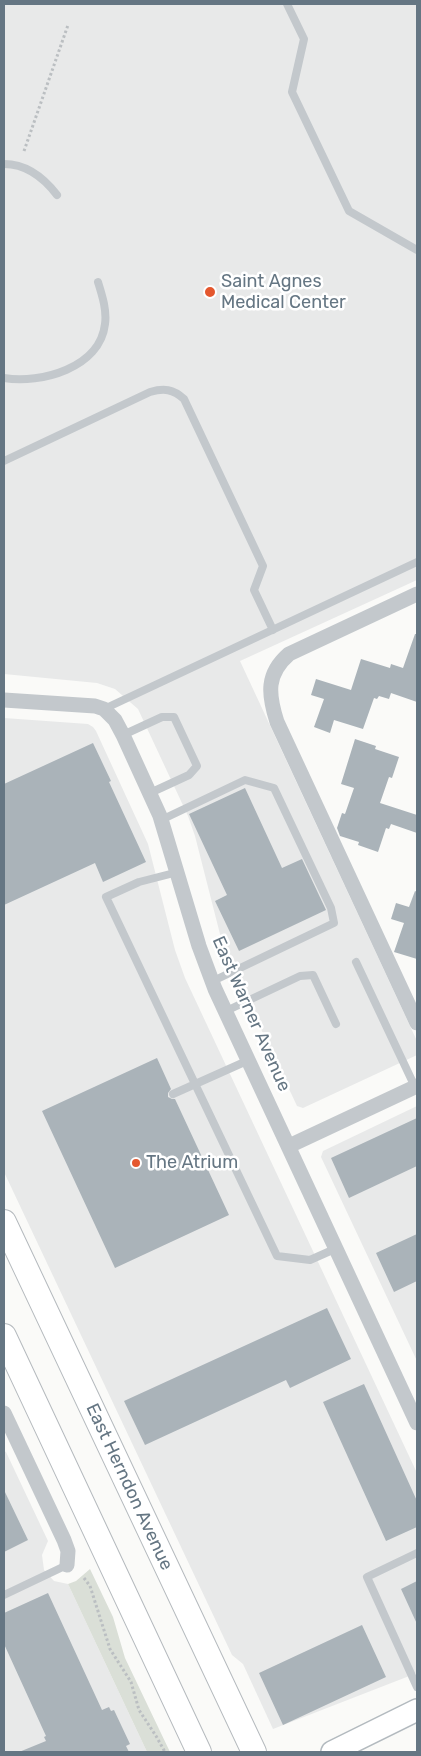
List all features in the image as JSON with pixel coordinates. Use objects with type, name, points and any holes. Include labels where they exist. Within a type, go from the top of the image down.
[{"type":"main road","name":"East Herndon Avenue","points":[[4,1222],[254,1752]]},
{"type":"main road","points":[[4,1336],[199,1752]]},
{"type":"main road","points":[[332,1752],[417,1710]]},
{"type":"street","points":[[417,594],[290,654],[281,661],[273,674],[270,688],[270,702],[277,722],[417,1023]]},
{"type":"street","points":[[4,700],[88,704],[104,709]]},
{"type":"street","name":"East Warner Avenue","points":[[104,709],[115,720],[150,792],[178,872],[199,946],[226,1011],[417,1423]]},
{"type":"street","points":[[289,1146],[416,1087]]},
{"type":"street","points":[[4,1414],[64,1540],[68,1551],[67,1565]]},
{"type":"lane","points":[[287,4],[304,39],[292,92],[349,211],[417,250]]},
{"type":"lane","points":[[4,164],[11,164],[26,169],[38,176],[57,195]]},
{"type":"lane","points":[[4,378],[25,380],[41,378],[70,368],[86,358],[102,335],[105,323],[103,298],[98,282]]},
{"type":"lane","points":[[4,461],[137,398],[158,390],[176,391],[184,399],[263,566],[254,590],[273,630]]},
{"type":"lane","points":[[104,709],[417,562]]},
{"type":"lane","points":[[123,735],[162,717],[174,717],[197,766],[189,776],[150,792]]},
{"type":"lane","points":[[161,820],[245,780],[274,788],[331,908],[334,923],[213,981]]},
{"type":"lane","points":[[178,872],[139,882],[106,897],[277,1256],[310,1260],[337,1248]]},
{"type":"lane","points":[[356,962],[416,1087]]},
{"type":"lane","points":[[226,1011],[300,976],[313,975],[336,1024]]},
{"type":"lane","points":[[173,1094],[249,1060]]},
{"type":"lane","points":[[417,1553],[366,1577],[417,1687]]},
{"type":"lane","points":[[4,1595],[67,1565]]},
{"type":"path","points":[[24,151],[68,25]]},
{"type":"path","points":[[84,1578],[90,1586],[110,1649],[130,1682],[139,1710],[165,1752]]},
{"type":"shaded area","name":"Saint Agnes Medical Center","points":[[4,4],[417,4],[417,580],[240,661],[417,1041],[417,1055],[303,1108],[297,1106],[231,965],[221,938],[195,836],[188,816],[138,709],[115,689],[97,683],[4,674]]},
{"type":"shaded area","points":[[4,718],[88,724],[96,731],[148,844],[175,950],[185,978],[417,1473],[417,1673],[273,1729],[243,1664],[232,1655],[4,1172]]},
{"type":"shaded area","points":[[417,1106],[417,1361],[321,1157],[323,1151]]},
{"type":"shaded area","points":[[4,1451],[48,1541],[42,1555],[44,1570],[54,1581],[68,1584],[147,1752],[4,1752]]},
{"type":"shaded area","points":[[90,1569],[113,1617],[125,1658],[170,1752],[147,1752],[68,1584],[76,1581]]},
{"type":"building","points":[[415,634],[417,634],[417,702],[391,693],[389,699],[379,696],[377,699],[374,698],[363,729],[334,720],[330,733],[314,727],[324,699],[311,695],[316,679],[351,690],[361,659],[390,668],[391,664],[403,668]]},
{"type":"building","points":[[355,739],[376,746],[375,749],[399,757],[392,778],[389,777],[380,803],[417,815],[417,833],[391,824],[389,829],[386,828],[378,852],[358,845],[359,842],[340,836],[337,828],[342,813],[345,814],[354,788],[341,784]]},
{"type":"building","points":[[93,743],[146,862],[103,882],[95,863],[4,905],[4,784]]},
{"type":"building","points":[[245,788],[282,868],[302,859],[326,910],[239,951],[215,901],[227,895],[189,814]]},
{"type":"building","points":[[415,891],[417,892],[417,959],[394,952],[404,923],[391,919],[396,903],[409,907]]},
{"type":"building","name":"The Atrium","points":[[157,1058],[171,1089],[168,1097],[175,1099],[229,1215],[115,1268],[42,1111]]},
{"type":"building","points":[[417,1118],[417,1166],[349,1198],[331,1158]]},
{"type":"building","points":[[417,1234],[417,1281],[394,1292],[376,1253]]},
{"type":"building","points":[[327,1308],[351,1359],[290,1388],[286,1380],[145,1445],[124,1401]]},
{"type":"building","points":[[364,1384],[417,1501],[417,1527],[386,1541],[323,1402]]},
{"type":"building","points":[[4,1490],[28,1540],[4,1552]]},
{"type":"building","points":[[417,1581],[417,1624],[401,1589]]},
{"type":"building","points":[[48,1593],[102,1710],[109,1707],[111,1711],[114,1710],[130,1744],[126,1746],[129,1752],[19,1752],[46,1741],[44,1737],[46,1736],[4,1644],[4,1613]]},
{"type":"building","points":[[362,1625],[386,1677],[283,1725],[259,1673]]},
{"type":"place","name":"Saint Agnes Medical Center","points":[[210,292]]},
{"type":"place","name":"The Atrium","points":[[136,1163]]}]
